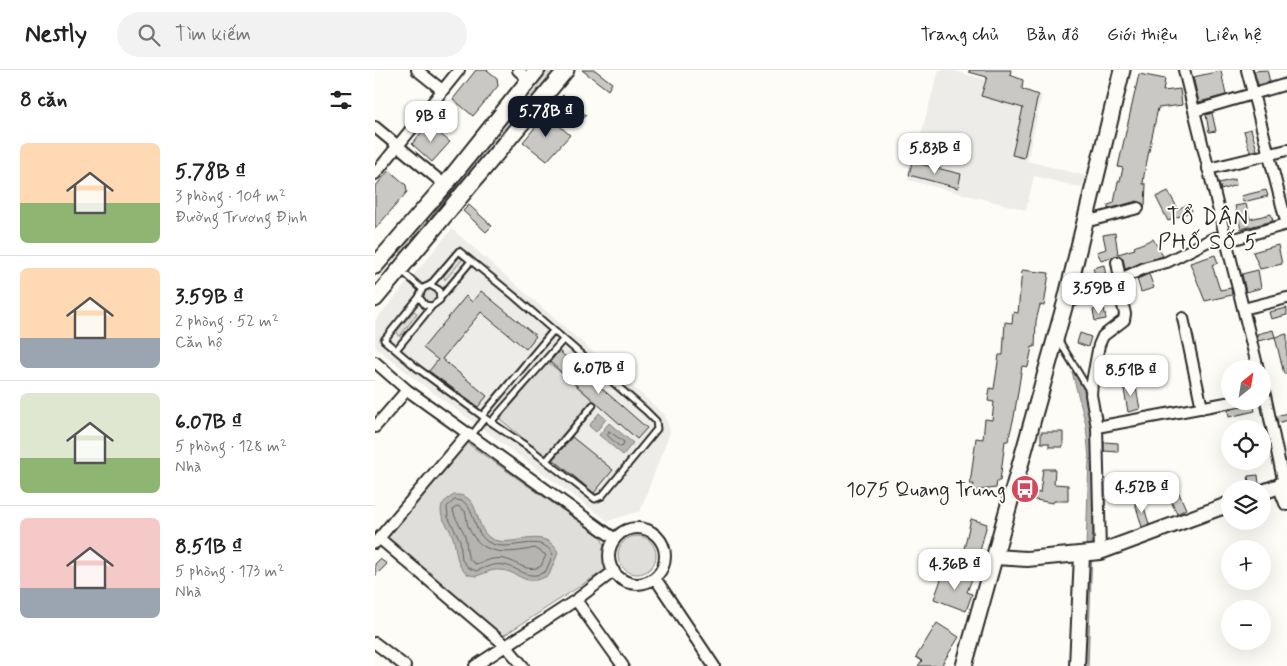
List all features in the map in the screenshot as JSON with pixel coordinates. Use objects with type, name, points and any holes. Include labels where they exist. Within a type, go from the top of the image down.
[{"type":"main road","points":[[375,299],[566,70]]},
{"type":"main road","points":[[964,666],[1065,304],[1122,70]]},
{"type":"main road","points":[[398,271],[378,262],[445,185],[528,73]]},
{"type":"main road","points":[[1271,489],[1284,484],[1287,503]]},
{"type":"main road","points":[[994,557],[1027,559],[1100,552],[1221,507]]},
{"type":"main road","points":[[1077,666],[1082,555]]},
{"type":"street","points":[[417,70],[442,90]]},
{"type":"street","points":[[375,174],[459,70]]},
{"type":"street","points":[[1184,70],[1256,360]]},
{"type":"street","points":[[1065,304],[1147,267],[1167,262],[1217,237],[1237,238],[1287,224],[1247,70]]},
{"type":"street","points":[[1194,111],[1287,84]]},
{"type":"street","points":[[375,127],[445,185]]},
{"type":"street","points":[[1208,169],[1287,150]]},
{"type":"street","points":[[1085,222],[1138,208]]},
{"type":"street","points":[[1100,552],[1097,427],[1091,395],[1099,345],[1103,336],[1124,320],[1125,314],[1117,262]]},
{"type":"street","points":[[1243,309],[1287,298]]},
{"type":"street","points":[[1183,318],[1202,408]]},
{"type":"street","points":[[375,362],[407,390],[615,539]]},
{"type":"street","points":[[375,427],[407,390]]},
{"type":"street","points":[[1097,427],[1221,404]]},
{"type":"street","points":[[1267,410],[1284,484]]},
{"type":"street","points":[[469,435],[377,540],[506,646],[523,666]]},
{"type":"street","points":[[637,528],[648,530],[657,537],[663,546],[665,556],[662,570],[655,578],[643,584],[631,584],[619,578],[614,572],[609,555],[615,539],[626,531],[637,528]]},
{"type":"street","points":[[475,666],[576,600],[614,572]]},
{"type":"street","points":[[655,578],[714,666]]},
{"type":"street","points":[[576,600],[623,666]]},
{"type":"street","points":[[375,643],[405,666]]},
{"type":"lane","points":[[459,251],[656,421],[657,429],[602,496],[595,499],[546,461],[483,417],[384,340],[419,297],[422,289],[430,285],[459,251]]},
{"type":"lane","points":[[396,350],[432,306],[438,303],[471,261]]},
{"type":"lane","points":[[398,271],[422,289]]},
{"type":"lane","points":[[430,285],[439,290],[441,297]]},
{"type":"lane","points":[[419,297],[425,305],[432,306]]},
{"type":"lane","points":[[469,435],[553,331]]},
{"type":"lane","points":[[1056,335],[1091,395]]},
{"type":"lane","points":[[491,422],[563,340]]},
{"type":"lane","points":[[538,348],[548,357]]},
{"type":"lane","points":[[522,367],[532,375]]},
{"type":"lane","points":[[515,376],[524,384]]},
{"type":"lane","points":[[501,393],[510,400]]},
{"type":"lane","points":[[546,461],[593,405]]},
{"type":"shaded area","points":[[548,70],[558,70],[406,252],[399,252],[399,248]]},
{"type":"shaded area","points":[[939,70],[950,70],[1042,95],[1027,161],[1085,176],[1082,188],[1034,176],[1026,210],[908,180]]},
{"type":"shaded area","points":[[452,229],[665,415],[670,432],[640,511],[608,521],[420,383],[375,347],[375,321]]},
{"type":"shaded area","points":[[459,257],[462,260],[445,280],[444,276]]},
{"type":"shaded area","points":[[427,289],[433,289],[437,296],[433,303],[427,303],[423,299],[423,293]]},
{"type":"shaded area","points":[[414,311],[417,313],[400,336],[398,336],[397,331]]},
{"type":"shaded area","points":[[548,362],[593,400],[546,457],[500,419]]},
{"type":"shaded area","points":[[467,443],[601,537],[604,545],[605,570],[503,636],[498,634],[388,539],[389,534],[463,445]]},
{"type":"shaded area","points":[[637,536],[651,541],[656,555],[651,569],[637,574],[623,569],[618,555],[623,541]]},
{"type":"water","points":[[1072,372],[1079,373],[1092,420],[1095,462],[1088,666],[1082,666],[1089,459],[1086,425]]},
{"type":"water","points":[[599,413],[606,419],[596,432],[589,426]]},
{"type":"water","points":[[609,423],[633,443],[623,455],[599,435]]},
{"type":"water","points":[[454,495],[463,496],[470,500],[482,529],[494,540],[511,541],[538,538],[546,540],[553,545],[558,553],[549,575],[541,579],[528,580],[513,573],[500,570],[476,576],[469,575],[464,571],[458,560],[452,535],[441,514],[441,507],[447,499]]},
{"type":"building","points":[[476,70],[487,70],[497,78],[498,86],[473,116],[453,99]]},
{"type":"building","points":[[582,70],[595,70],[612,83],[608,90]]},
{"type":"building","points":[[969,70],[1011,70],[1010,75],[1023,80],[1022,89],[1038,95],[1024,158],[1012,155],[1023,108],[981,96],[987,77],[969,72]]},
{"type":"building","points":[[1267,70],[1270,82],[1258,85],[1254,71]]},
{"type":"building","points":[[1221,71],[1226,95],[1199,102],[1193,77]]},
{"type":"building","points":[[1139,74],[1165,79],[1163,91],[1180,89],[1182,105],[1158,108],[1144,175],[1143,184],[1146,184],[1145,206],[1137,201],[1108,209],[1108,205],[1114,203],[1118,181],[1120,181],[1123,168],[1118,167]]},
{"type":"building","points":[[563,95],[586,115],[581,121],[557,101]]},
{"type":"building","points":[[1212,113],[1216,131],[1209,132],[1206,115]]},
{"type":"building","points":[[546,114],[570,135],[547,161],[523,142]]},
{"type":"building","points":[[428,124],[450,142],[432,162],[412,144]]},
{"type":"building","points":[[1251,129],[1257,150],[1250,152],[1244,131]]},
{"type":"building","points":[[912,162],[961,174],[958,188],[909,175]]},
{"type":"building","points":[[389,170],[406,185],[407,192],[375,229],[375,187]]},
{"type":"building","points":[[1235,179],[1236,185],[1221,190],[1219,183]]},
{"type":"building","points":[[1266,190],[1268,196],[1243,202],[1241,196]]},
{"type":"building","points":[[1168,191],[1178,209],[1189,204],[1192,211],[1168,221],[1156,197]]},
{"type":"building","points":[[1246,204],[1250,219],[1271,214],[1273,221],[1241,229],[1235,206]]},
{"type":"building","points":[[469,205],[492,226],[486,232],[463,211]]},
{"type":"building","points":[[1115,233],[1118,254],[1135,249],[1134,247],[1153,239],[1163,256],[1125,269],[1123,258],[1119,255],[1101,260],[1097,252],[1106,249],[1103,235]]},
{"type":"building","points":[[1278,245],[1282,264],[1260,269],[1253,252]]},
{"type":"building","points":[[1215,255],[1218,263],[1212,265],[1220,290],[1231,288],[1232,295],[1205,301],[1190,263]]},
{"type":"building","points":[[1104,265],[1106,277],[1097,279],[1093,268]]},
{"type":"building","points":[[1022,270],[1049,273],[1044,306],[1040,305],[1036,321],[1035,347],[1032,347],[1028,367],[1022,366],[1014,417],[1008,441],[1005,441],[1000,481],[997,481],[996,488],[972,491],[974,484],[970,484],[976,438],[983,439],[985,419],[992,420],[994,402],[988,401],[990,388],[994,389],[999,355],[1003,355],[1005,322],[1012,323],[1013,312],[1018,313]]},
{"type":"building","points":[[1258,270],[1261,288],[1246,292],[1242,274]]},
{"type":"building","points":[[1149,274],[1154,288],[1141,292],[1137,279]]},
{"type":"building","points":[[481,291],[536,336],[526,349],[481,312],[442,359],[487,396],[478,407],[429,371],[438,360],[423,348],[466,296],[472,302]]},
{"type":"building","points":[[1104,308],[1106,319],[1095,321],[1093,310]]},
{"type":"building","points":[[1287,308],[1287,315],[1271,319],[1269,312]]},
{"type":"building","points":[[1273,330],[1275,337],[1258,341],[1257,334]]},
{"type":"building","points":[[1080,333],[1091,337],[1088,347],[1077,343]]},
{"type":"building","points":[[1287,334],[1287,374],[1284,374],[1275,337]]},
{"type":"building","points":[[559,351],[647,428],[637,439],[550,362]]},
{"type":"building","points":[[1135,382],[1140,409],[1128,412],[1123,384]]},
{"type":"building","points":[[1228,410],[1255,411],[1229,417]]},
{"type":"building","points":[[1287,413],[1287,420],[1278,423],[1276,416]]},
{"type":"building","points":[[1041,432],[1063,432],[1063,447],[1049,447],[1049,443],[1041,443]]},
{"type":"building","points":[[572,437],[613,470],[594,493],[553,459]]},
{"type":"building","points":[[1104,442],[1118,443],[1118,452],[1104,451]]},
{"type":"building","points":[[1043,469],[1055,469],[1054,484],[1068,485],[1068,501],[1054,501],[1053,503],[1024,498],[1025,491],[1040,493]]},
{"type":"building","points":[[1258,475],[1259,480],[1249,480],[1248,476]]},
{"type":"building","points":[[1178,491],[1186,509],[1177,514],[1168,495]]},
{"type":"building","points":[[1142,501],[1149,524],[1142,527],[1135,503]]},
{"type":"building","points":[[971,519],[987,524],[979,555],[964,549]]},
{"type":"building","points":[[380,559],[387,564],[375,576],[375,564]]},
{"type":"building","points":[[957,572],[972,579],[967,592],[972,594],[966,611],[934,599],[943,574],[954,578]]},
{"type":"building","points":[[937,623],[959,637],[941,666],[918,666],[922,661],[916,657]]},
{"type":"place","name":"1075 Quang Trung","points":[[1025,489]]},
{"type":"district","name":"TỔ DÂN PHỐ SỐ 5","points":[[1208,228]]}]
